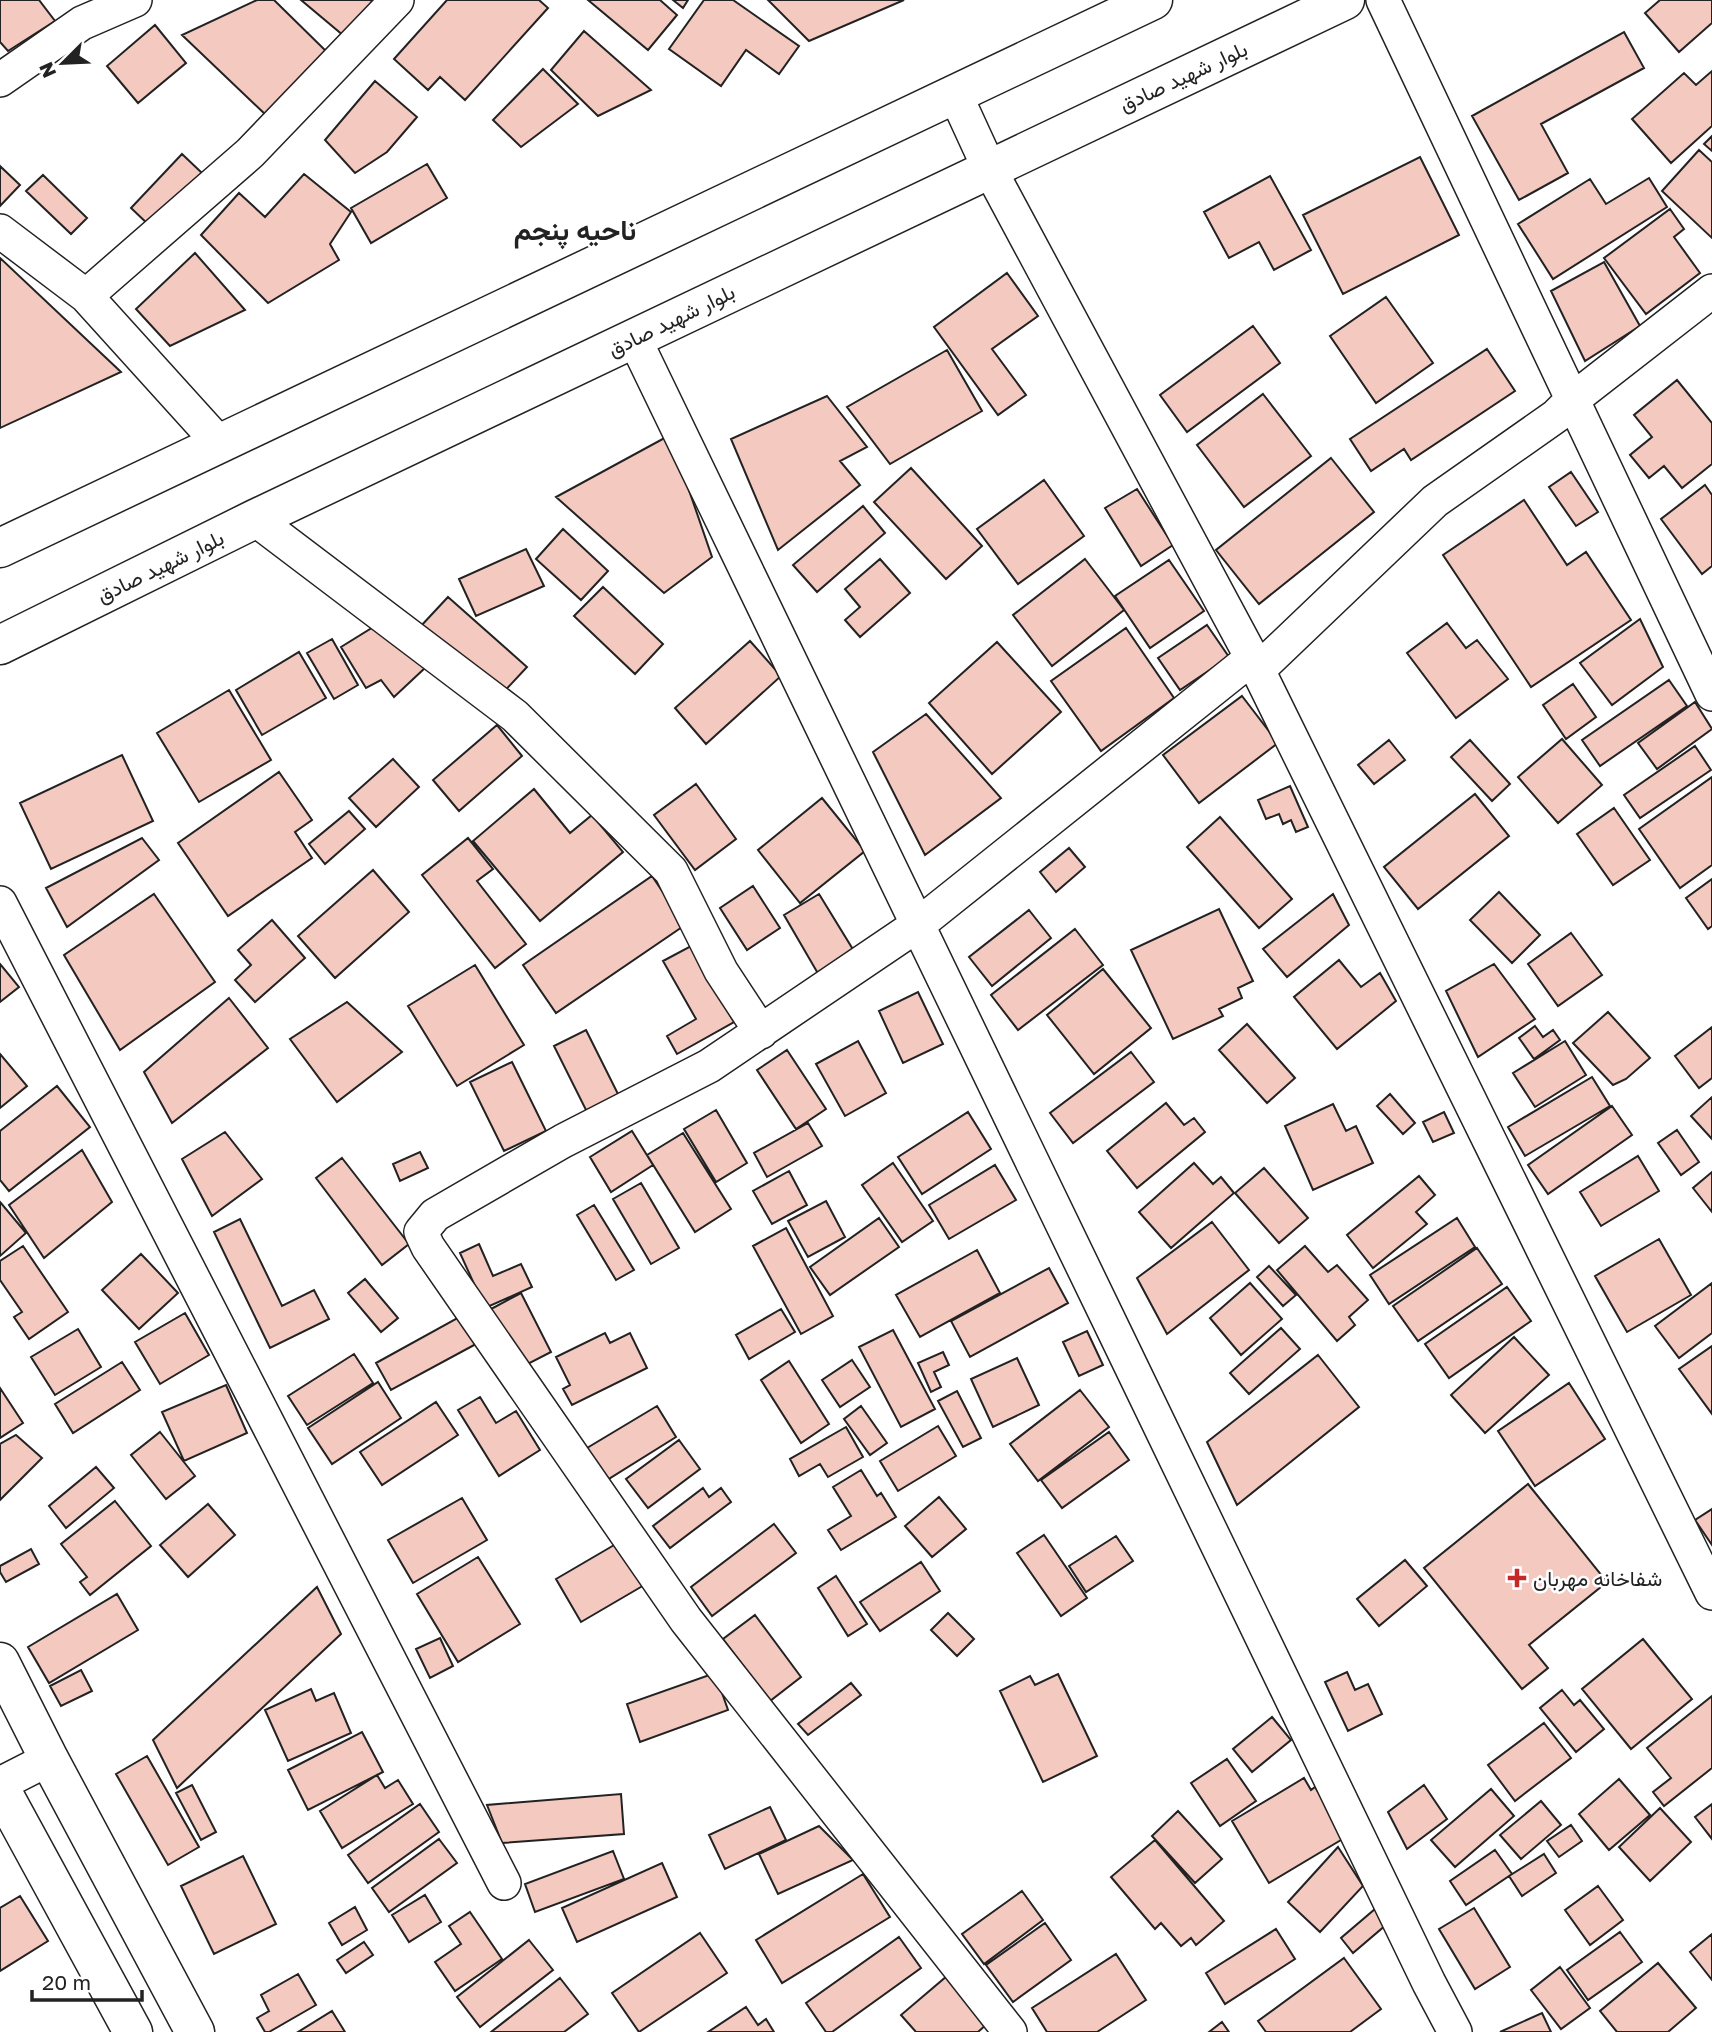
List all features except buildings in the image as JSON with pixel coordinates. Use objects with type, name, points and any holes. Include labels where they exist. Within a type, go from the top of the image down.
[{"type":"main road","points":[[0,548],[1153,0]]},
{"type":"main road","name":"بلوار شهید صادق","points":[[0,645],[255,519],[1345,0]]},
{"type":"main road","points":[[0,1662],[195,2032]]},
{"type":"main road","points":[[0,1786],[133,2032]]},
{"type":"street","points":[[0,80],[76,11],[135,0]]},
{"type":"street","points":[[86,296],[250,153],[397,0]]},
{"type":"street","points":[[1383,0],[1712,694]]},
{"type":"street","points":[[955,94],[989,168],[1255,664],[1712,1594]]},
{"type":"street","points":[[0,232],[86,296],[219,443]]},
{"type":"street","points":[[1010,2032],[686,1620],[428,1248],[421,1232],[435,1215],[563,1140],[709,1066],[919,924],[1255,664],[1436,501],[1556,416],[1572,400],[1712,291]]},
{"type":"street","points":[[634,338],[1256,1627],[1455,2032]]},
{"type":"street","points":[[255,519],[515,716],[671,871],[722,971],[761,1032]]},
{"type":"street","points":[[0,903],[503,1883]]},
{"type":"street","points":[[0,1786],[49,1759]]},
{"type":"place","name":"شفاخانه مهربان","points":[[1517,1578]]},
{"type":"district","name":"ناحیه پنجم","points":[[575,229]]}]
